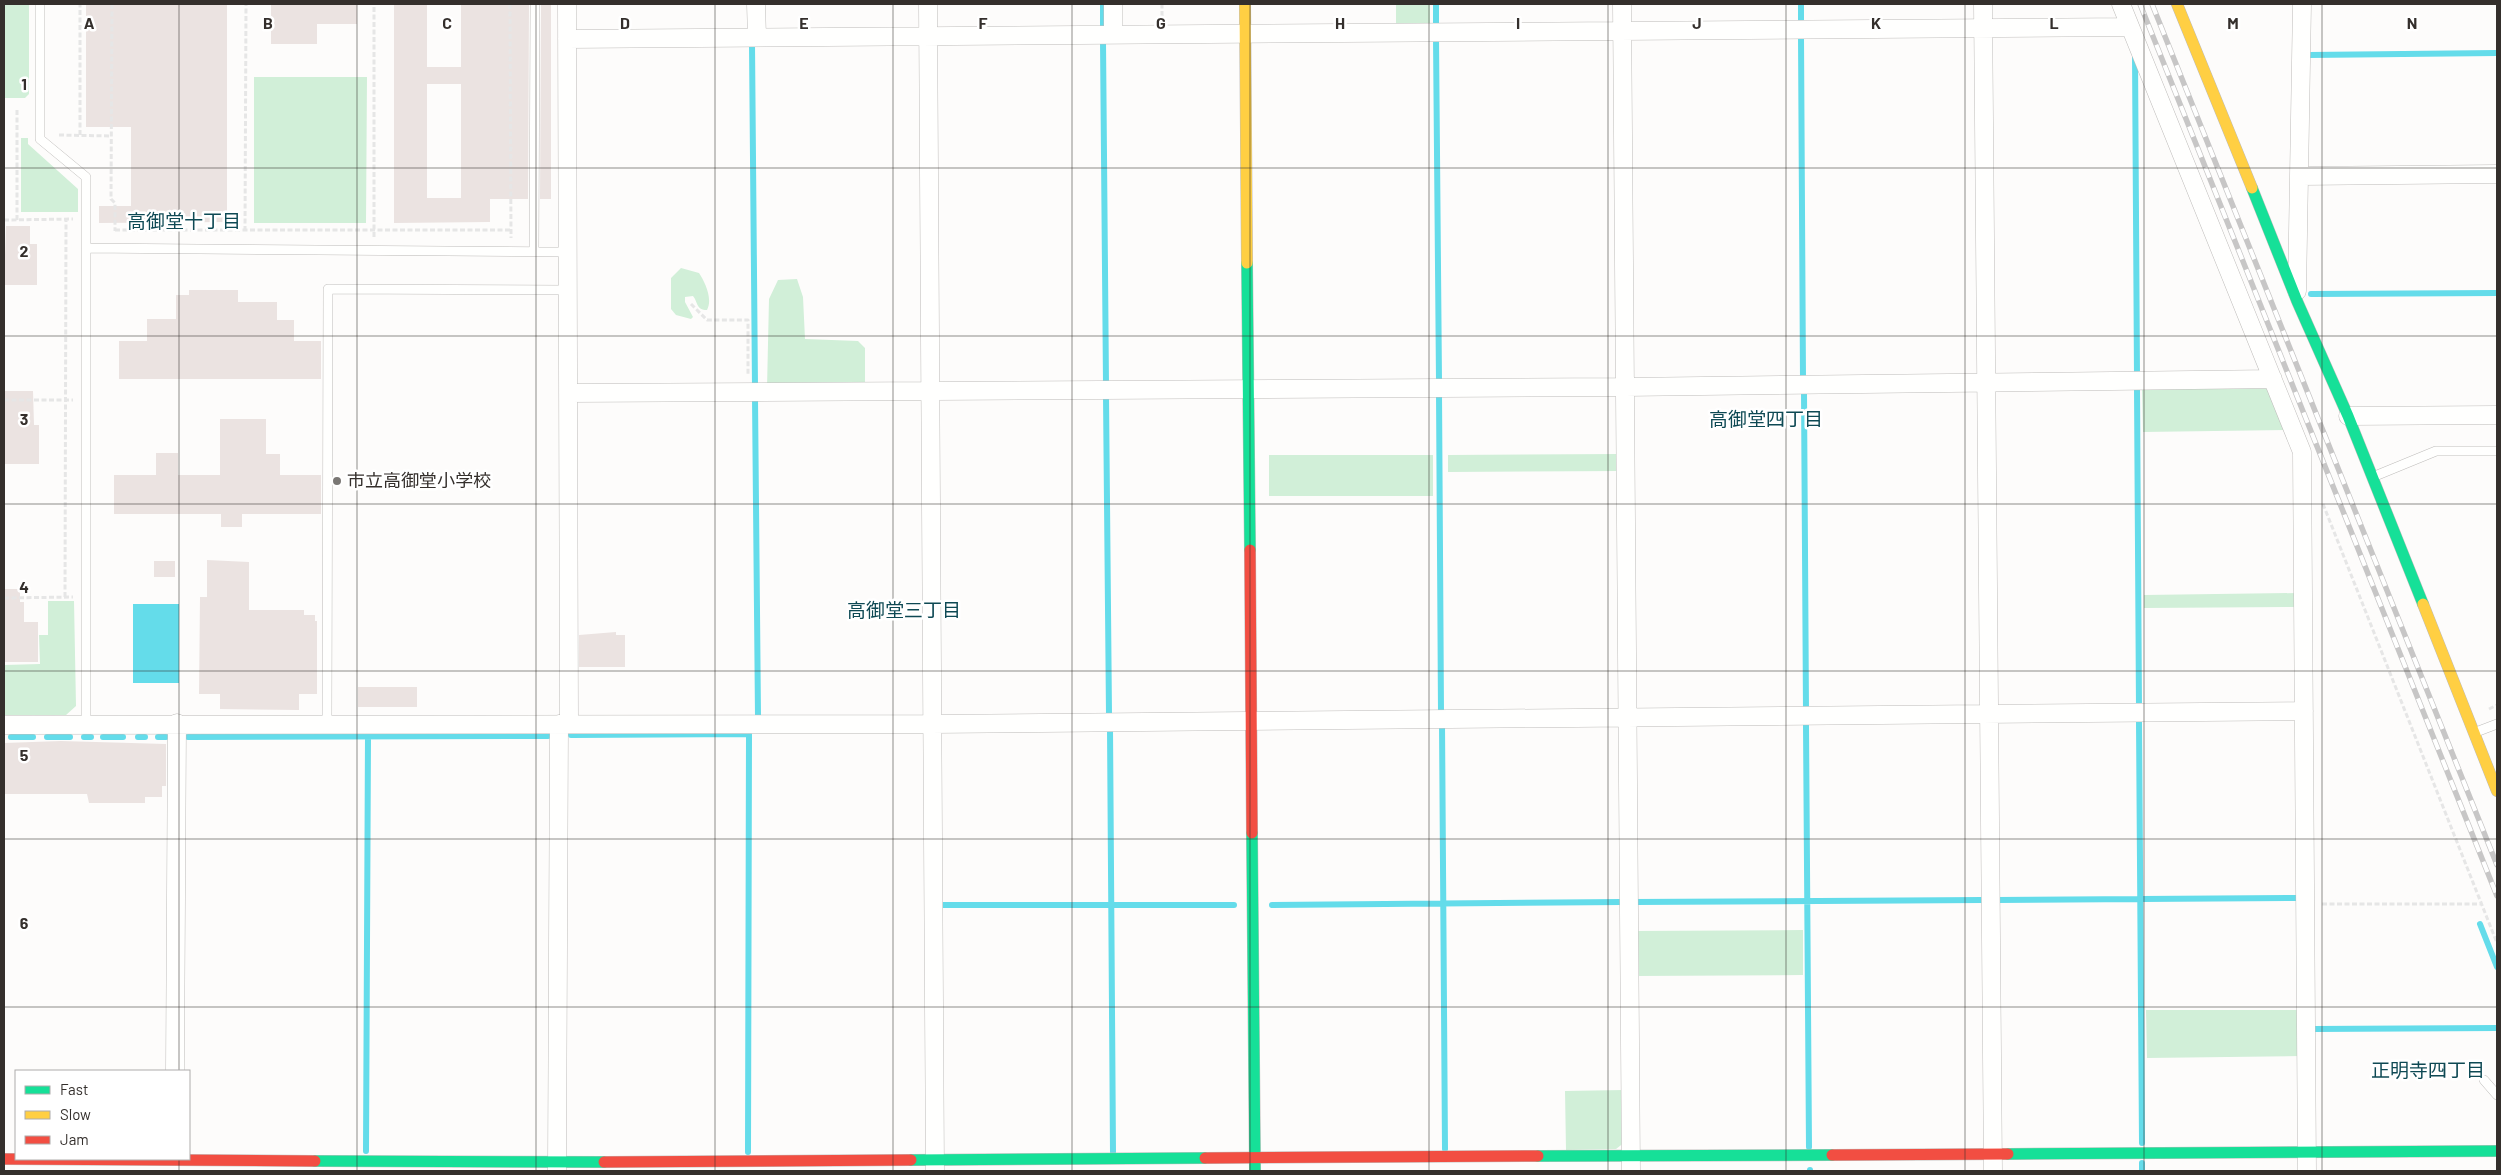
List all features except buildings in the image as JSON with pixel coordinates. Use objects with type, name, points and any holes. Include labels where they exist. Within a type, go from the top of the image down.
[{"type":"street","points":[[557,1167],[568,393],[568,4]]},
{"type":"street","points":[[756,4],[756,37]]},
{"type":"street","points":[[928,4],[935,1166]]},
{"type":"street","points":[[1113,4],[1113,34]]},
{"type":"street","points":[[1245,4],[1255,1171]]},
{"type":"street","points":[[1622,4],[1631,1164]]},
{"type":"street","points":[[1983,4],[1992,1163]]},
{"type":"street","points":[[2121,4],[2302,452],[2307,1171]]},
{"type":"street","points":[[2177,4],[2297,301],[2348,416],[2497,791]]},
{"type":"street","points":[[2297,301],[2301,176],[2302,4]]},
{"type":"street","points":[[568,38],[2130,27]]},
{"type":"street","points":[[2301,176],[2497,174]]},
{"type":"street","points":[[568,393],[1249,388],[1625,388],[2273,379]]},
{"type":"street","points":[[2348,416],[2497,415]]},
{"type":"street","points":[[4,725],[931,724],[2304,711]]},
{"type":"street","points":[[175,1070],[176,724]]},
{"type":"street","points":[[71,1160],[557,1167],[935,1166],[1255,1159],[1631,1164],[1992,1163],[2307,1152],[2497,1150]]},
{"type":"lane","points":[[40,4],[40,138],[86,177],[86,724]]},
{"type":"lane","points":[[534,252],[535,4]]},
{"type":"lane","points":[[86,248],[568,252]]},
{"type":"lane","points":[[327,724],[328,289],[568,290]]},
{"type":"lane","points":[[2372,477],[2436,452],[2497,451]]},
{"type":"lane","points":[[2474,733],[2497,724]]},
{"type":"lane","points":[[2484,1080],[2497,1095]]},
{"type":"path","points":[[80,4],[80,135]]},
{"type":"path","points":[[112,4],[111,199],[115,203],[115,249]]},
{"type":"path","points":[[245,249],[246,4]]},
{"type":"path","points":[[374,4],[374,250]]},
{"type":"path","points":[[510,4],[511,252]]},
{"type":"path","points":[[17,108],[17,220]]},
{"type":"path","points":[[17,135],[111,136]]},
{"type":"path","points":[[65,597],[66,219]]},
{"type":"path","points":[[4,220],[86,219]]},
{"type":"path","points":[[115,230],[511,230]]},
{"type":"path","points":[[691,304],[707,320],[748,320],[748,392]]},
{"type":"path","points":[[4,400],[86,400]]},
{"type":"path","points":[[2320,498],[2497,943]]},
{"type":"path","points":[[4,598],[86,597]]},
{"type":"path","points":[[2305,904],[2482,904]]},
{"type":"green space","points":[[4,4],[29,4],[29,94],[25,98],[4,98]]},
{"type":"green space","points":[[1396,4],[1430,4],[1430,26],[1396,26]]},
{"type":"green space","points":[[254,77],[367,77],[366,223],[254,223]]},
{"type":"green space","points":[[21,138],[28,138],[28,144],[78,189],[78,212],[21,212]]},
{"type":"green space","points":[[681,268],[699,273],[709,296],[707,310],[699,307],[693,296],[685,297],[685,302],[693,317],[691,319],[676,315],[671,309],[671,278]]},
{"type":"green space","points":[[797,279],[803,297],[805,339],[858,341],[865,348],[865,387],[767,388],[769,299],[778,280]]},
{"type":"green space","points":[[2269,387],[2286,430],[2143,432],[2142,389]]},
{"type":"green space","points":[[1620,454],[1620,471],[1448,472],[1448,455]]},
{"type":"green space","points":[[1269,455],[1433,455],[1433,496],[1269,496]]},
{"type":"green space","points":[[2297,593],[2297,607],[2144,608],[2144,595]]},
{"type":"green space","points":[[48,601],[74,601],[76,706],[66,715],[4,715],[4,665],[40,664],[39,635],[48,635]]},
{"type":"green space","points":[[1803,930],[1803,975],[1635,976],[1635,931]]},
{"type":"green space","points":[[2146,1010],[2300,1010],[2300,1056],[2147,1058]]},
{"type":"green space","points":[[1624,1090],[1625,1142],[1616,1149],[1566,1150],[1565,1091]]},
{"type":"water","points":[[133,604],[179,604],[179,683],[133,683]]},
{"type":"waterway","points":[[1103,4],[1103,30]]},
{"type":"waterway","points":[[1436,4],[1436,24]]},
{"type":"waterway","points":[[1801,4],[1801,23]]},
{"type":"waterway","points":[[1801,37],[1803,380]]},
{"type":"waterway","points":[[1436,38],[1439,381]]},
{"type":"waterway","points":[[1103,41],[1106,384]]},
{"type":"waterway","points":[[752,44],[755,387]]},
{"type":"waterway","points":[[2309,55],[2497,53]]},
{"type":"waterway","points":[[2135,55],[2137,376]]},
{"type":"waterway","points":[[2311,294],[2497,293]]},
{"type":"waterway","points":[[2137,389],[2139,708]]},
{"type":"waterway","points":[[1804,392],[1806,711]]},
{"type":"waterway","points":[[1439,393],[1441,711]]},
{"type":"waterway","points":[[1106,396],[1109,714]]},
{"type":"waterway","points":[[755,398],[758,716]]},
{"type":"waterway","points":[[2139,722],[2142,1143]]},
{"type":"waterway","points":[[1442,723],[1445,1149]]},
{"type":"waterway","points":[[1806,725],[1809,1147]]},
{"type":"waterway","points":[[1110,728],[1113,1152]]},
{"type":"waterway","points":[[571,735],[749,734],[748,1152]]},
{"type":"waterway","points":[[366,1151],[368,736]]},
{"type":"waterway","points":[[188,737],[548,736]]},
{"type":"waterway","points":[[11,737],[33,737]]},
{"type":"waterway","points":[[47,737],[70,737]]},
{"type":"waterway","points":[[84,737],[91,737]]},
{"type":"waterway","points":[[103,737],[123,737]]},
{"type":"waterway","points":[[138,737],[145,737]]},
{"type":"waterway","points":[[158,737],[166,737]]},
{"type":"waterway","points":[[1996,900],[2298,898]]},
{"type":"waterway","points":[[1634,902],[1983,900]]},
{"type":"waterway","points":[[1272,905],[1622,902]]},
{"type":"waterway","points":[[940,905],[1234,905]]},
{"type":"waterway","points":[[2480,924],[2497,967]]},
{"type":"waterway","points":[[2313,1029],[2497,1028]]},
{"type":"waterway","points":[[2142,1163],[2142,1171]]},
{"type":"railway","points":[[2140,4],[2497,896]]},
{"type":"railway","points":[[2152,4],[2497,865]]},
{"type":"traffic: fast","points":[[2252,188],[2297,301],[2348,416],[2423,604]]},
{"type":"traffic: fast","points":[[1247,263],[1250,550]]},
{"type":"traffic: fast","points":[[1252,833],[1255,1171]]},
{"type":"traffic: fast","points":[[2008,1154],[2497,1151]]},
{"type":"traffic: fast","points":[[1538,1156],[1832,1155]]},
{"type":"traffic: fast","points":[[911,1160],[1205,1158]]},
{"type":"traffic: fast","points":[[315,1161],[604,1162]]},
{"type":"traffic: slow","points":[[1245,4],[1247,263]]},
{"type":"traffic: slow","points":[[2177,4],[2252,188]]},
{"type":"traffic: slow","points":[[2423,604],[2497,791]]},
{"type":"traffic: jam","points":[[1250,550],[1252,833]]},
{"type":"traffic: jam","points":[[1832,1155],[2008,1154]]},
{"type":"traffic: jam","points":[[1205,1158],[1538,1156]]},
{"type":"traffic: jam","points":[[4,1159],[15,1159]]},
{"type":"traffic: jam","points":[[160,1160],[315,1161]]},
{"type":"traffic: jam","points":[[604,1162],[911,1160]]},
{"type":"place","name":"市立高御堂小学校","points":[[337,481]]},
{"type":"district","name":"高御堂十丁目","points":[[184,221]]},
{"type":"district","name":"高御堂四丁目","points":[[1766,419]]},
{"type":"district","name":"高御堂三丁目","points":[[904,610]]},
{"type":"district","name":"正明寺四丁目","points":[[2428,1070]]}]
